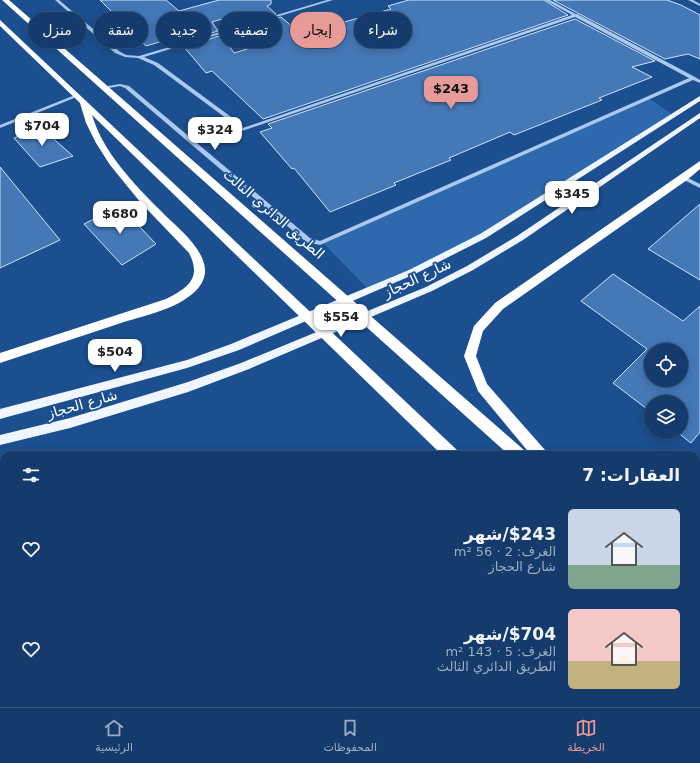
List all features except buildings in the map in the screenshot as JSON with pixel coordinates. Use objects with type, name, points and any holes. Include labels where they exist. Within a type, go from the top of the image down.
[{"type":"highway","name":"الطريق الدائري الثالث","points":[[5,0],[514,451]]},
{"type":"highway","points":[[0,22],[448,451]]},
{"type":"highway","points":[[0,358],[161,306],[182,296],[195,285],[201,274],[200,261],[193,251],[114,165],[90,125],[80,99]]},
{"type":"highway","points":[[537,451],[482,387],[470,356],[478,329],[500,306],[684,178],[700,164]]},
{"type":"main road","name":"شارع الحجاز","points":[[0,414],[187,364],[235,347],[412,272],[483,236],[700,98]]},
{"type":"main road","name":"شارع الحجاز","points":[[0,440],[121,408],[188,387],[245,366],[429,289],[470,268],[520,238],[700,115]]},
{"type":"street","points":[[57,0],[118,52],[125,56],[139,57],[331,0]]},
{"type":"street","points":[[547,0],[700,82]]},
{"type":"street","points":[[690,0],[700,5]]},
{"type":"street","points":[[139,57],[164,69],[240,126],[242,130],[577,15]]},
{"type":"street","points":[[104,88],[120,85],[127,87],[308,240],[320,243],[693,78]]},
{"type":"street","points":[[0,127],[80,99]]},
{"type":"street","points":[[684,178],[700,186]]},
{"type":"shaded area","points":[[648,98],[672,114],[484,234],[369,290],[322,242]]}]
